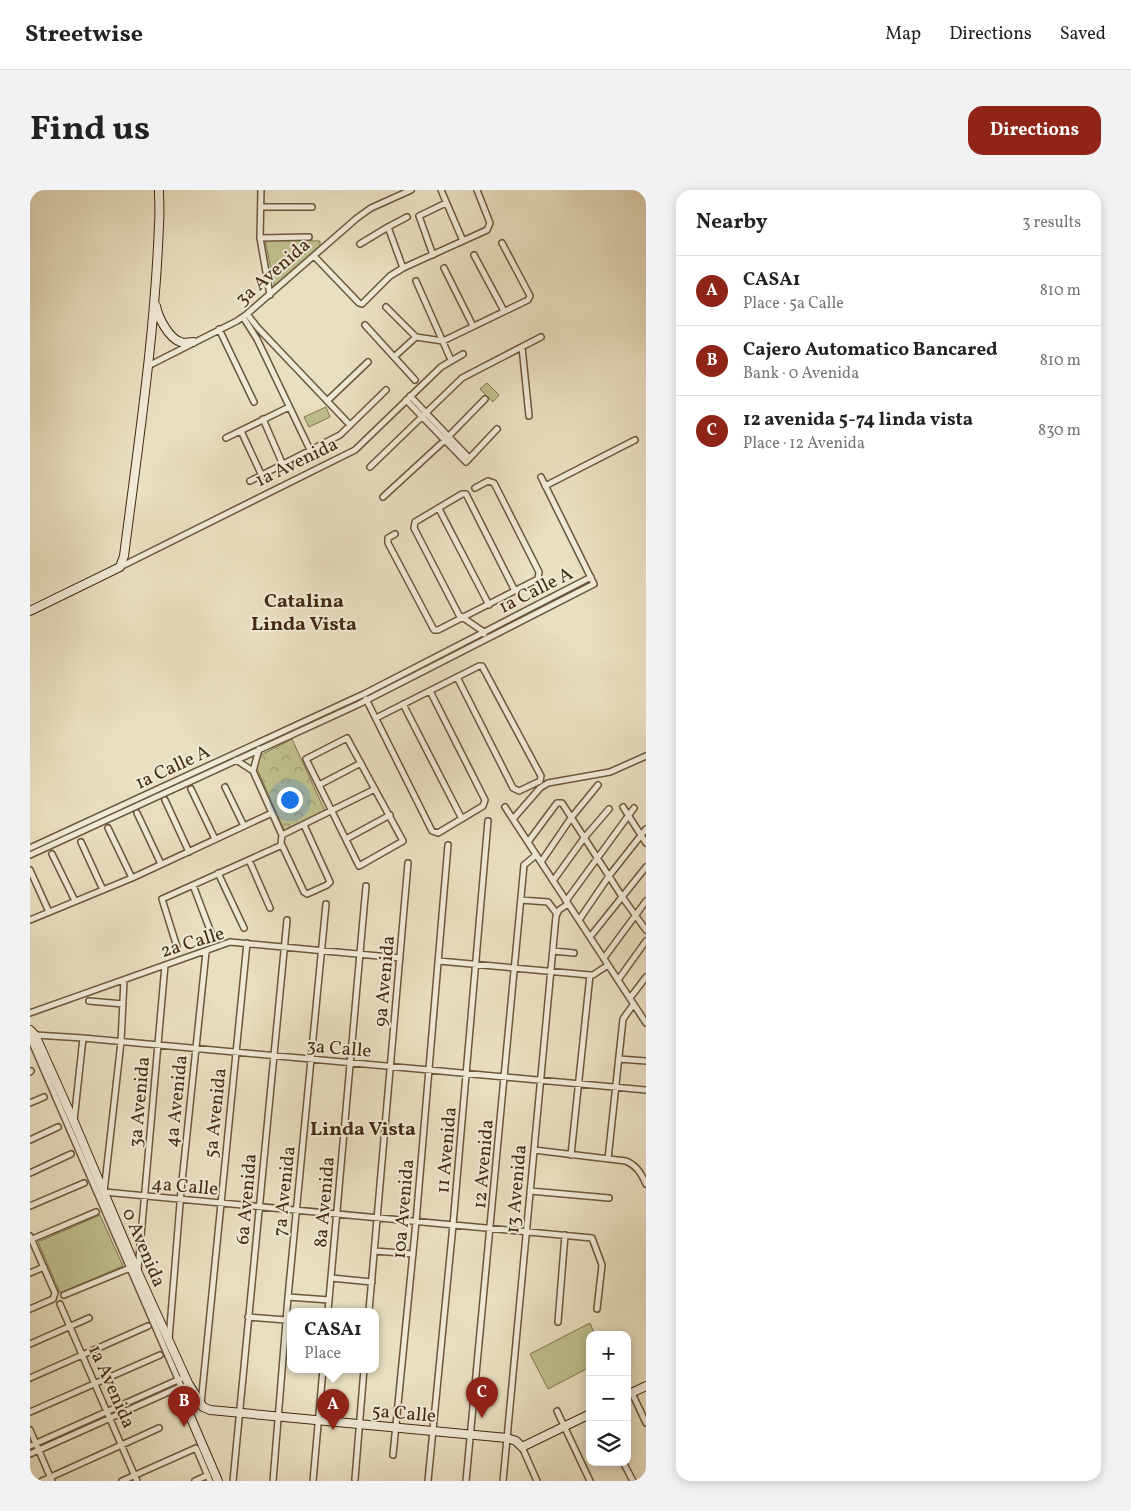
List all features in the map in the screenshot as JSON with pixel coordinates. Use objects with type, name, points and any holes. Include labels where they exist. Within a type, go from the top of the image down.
[{"type":"street","points":[[120,566],[124,556],[148,366],[160,222],[159,190]]},
{"type":"street","points":[[261,190],[260,238],[270,295]]},
{"type":"street","name":"3a Avenida","points":[[148,366],[245,315],[357,218],[401,192],[411,190]]},
{"type":"street","points":[[441,190],[464,241]]},
{"type":"street","points":[[314,256],[362,304],[390,276],[403,268],[489,228],[490,223],[478,190]]},
{"type":"street","points":[[433,255],[419,216],[446,203]]},
{"type":"street","points":[[261,207],[312,207]]},
{"type":"street","points":[[360,244],[406,217]]},
{"type":"street","points":[[388,227],[403,268]]},
{"type":"street","points":[[260,238],[309,238]]},
{"type":"street","points":[[386,307],[417,338],[443,341],[528,300],[530,296],[502,244]]},
{"type":"street","points":[[474,255],[504,311]]},
{"type":"street","points":[[444,268],[474,326]]},
{"type":"street","points":[[416,281],[451,360]]},
{"type":"street","points":[[155,296],[157,314],[170,333],[177,341],[183,343],[193,342]]},
{"type":"street","points":[[245,315],[350,426]]},
{"type":"street","points":[[245,315],[311,452]]},
{"type":"street","points":[[364,325],[415,380]]},
{"type":"street","points":[[219,329],[254,402]]},
{"type":"street","points":[[370,467],[462,378],[541,337]]},
{"type":"street","points":[[394,357],[417,338]]},
{"type":"street","points":[[522,346],[529,416]]},
{"type":"street","name":"1a Avenida","points":[[30,611],[355,450],[441,367],[463,354]]},
{"type":"street","points":[[326,401],[368,362]]},
{"type":"street","points":[[250,482],[311,452],[340,435],[386,390]]},
{"type":"street","points":[[408,398],[468,460],[497,429]]},
{"type":"street","points":[[383,497],[485,399]]},
{"type":"street","points":[[226,438],[288,407]]},
{"type":"street","points":[[263,420],[283,465]]},
{"type":"street","points":[[241,431],[262,476]]},
{"type":"street","points":[[546,486],[635,440]]},
{"type":"street","points":[[541,477],[591,577]]},
{"type":"street","points":[[395,534],[388,538],[388,543],[432,629],[438,630],[538,579],[539,572],[494,483],[488,481],[475,488]]},
{"type":"street","points":[[487,639],[484,632],[459,615],[413,527],[415,522],[462,494],[468,495],[515,591]]},
{"type":"street","points":[[439,509],[489,605]]},
{"type":"street","name":"1a Calle A","points":[[30,848],[322,716],[367,700],[594,584],[591,577],[364,694],[356,696],[322,716],[259,749],[30,855]]},
{"type":"street","points":[[493,627],[496,634]]},
{"type":"street","points":[[376,718],[479,666],[484,667],[541,776],[540,781],[519,791],[513,788],[458,677]]},
{"type":"street","points":[[364,694],[432,831],[438,833],[483,806],[485,798],[430,691]]},
{"type":"street","points":[[403,704],[462,819]]},
{"type":"street","points":[[347,738],[361,763],[404,841],[359,866],[307,762],[308,757],[347,738]]},
{"type":"street","points":[[253,771],[259,749]]},
{"type":"street","points":[[513,819],[540,788],[548,783],[610,772],[646,756]]},
{"type":"street","points":[[236,760],[253,771],[282,835],[282,845],[304,892],[310,894],[330,882],[304,825]]},
{"type":"street","points":[[319,785],[361,763]]},
{"type":"street","points":[[541,862],[571,818],[598,785]]},
{"type":"street","points":[[226,787],[244,826]]},
{"type":"street","points":[[191,789],[215,839]]},
{"type":"street","points":[[282,835],[375,789]]},
{"type":"street","points":[[164,800],[189,852]]},
{"type":"street","points":[[528,842],[559,802],[562,803],[623,898],[646,930]]},
{"type":"street","points":[[505,807],[633,1005],[645,1020]]},
{"type":"street","points":[[623,807],[646,843]]},
{"type":"street","points":[[521,900],[548,902],[556,914],[567,903],[597,857],[634,808]]},
{"type":"street","points":[[554,882],[584,838],[610,809]]},
{"type":"street","points":[[137,813],[161,864]]},
{"type":"street","points":[[30,920],[132,878],[272,813]]},
{"type":"street","points":[[346,839],[390,815]]},
{"type":"street","name":"11 Avenida","points":[[428,1481],[467,1074],[488,821]]},
{"type":"street","points":[[108,828],[132,878]]},
{"type":"street","points":[[579,920],[609,876],[646,829]]},
{"type":"street","points":[[81,842],[103,890]]},
{"type":"street","points":[[177,947],[162,899],[282,845]]},
{"type":"street","name":"10a Avenida","points":[[393,1455],[416,1222],[448,845]]},
{"type":"street","points":[[52,854],[75,902]]},
{"type":"street","name":"12 Avenida","points":[[466,1481],[524,865],[536,855]]},
{"type":"street","points":[[249,860],[270,908]]},
{"type":"street","name":"9a Avenida","points":[[370,1308],[408,864]]},
{"type":"street","points":[[590,937],[646,867]]},
{"type":"street","points":[[30,870],[49,912]]},
{"type":"street","points":[[218,873],[244,928]]},
{"type":"street","points":[[193,885],[213,938]]},
{"type":"street","name":"8a Avenida","points":[[328,1308],[366,886]]},
{"type":"street","points":[[604,958],[646,901]]},
{"type":"street","name":"7a Avenida","points":[[287,1308],[326,904]]},
{"type":"street","name":"13 Avenida","points":[[503,1481],[556,914]]},
{"type":"street","name":"6a Avenida","points":[[233,1481],[287,920]]},
{"type":"street","points":[[618,980],[646,941]]},
{"type":"street","name":"2a Calle","points":[[30,1013],[230,942],[400,958]]},
{"type":"street","name":"5a Avenida","points":[[201,1405],[247,943]]},
{"type":"street","points":[[553,951],[574,953]]},
{"type":"street","name":"4a Avenida","points":[[169,1342],[195,1049],[206,952]]},
{"type":"street","points":[[439,961],[590,975],[608,965]]},
{"type":"street","name":"3a Avenida","points":[[138,1272],[165,964]]},
{"type":"street","points":[[571,1154],[590,975]]},
{"type":"street","points":[[630,998],[646,978]]},
{"type":"street","points":[[104,1192],[120,1042],[124,980]]},
{"type":"street","points":[[89,1001],[123,1004]]},
{"type":"street","points":[[608,1159],[623,1020],[633,1005]]},
{"type":"street","name":"3a Calle","points":[[31,1035],[82,1038],[646,1090]]},
{"type":"street","name":"0 Avenida","points":[[31,1035],[74,1122],[169,1342],[183,1382],[187,1409],[218,1481]]},
{"type":"street","name":"0 Avenida","points":[[31,1035],[130,1268],[183,1382]]},
{"type":"street","points":[[74,1122],[82,1038]]},
{"type":"street","points":[[619,1058],[646,1061]]},
{"type":"street","points":[[30,1103],[44,1097]]},
{"type":"street","points":[[30,1140],[58,1127]]},
{"type":"street","points":[[534,1150],[626,1161],[634,1164],[644,1172],[646,1184]]},
{"type":"street","points":[[30,1173],[71,1154]]},
{"type":"street","points":[[30,1206],[84,1183]]},
{"type":"street","points":[[530,1191],[609,1198]]},
{"type":"street","name":"4a Calle","points":[[104,1192],[592,1238],[602,1265],[597,1309]]},
{"type":"street","points":[[30,1309],[55,1296],[31,1239],[96,1212]]},
{"type":"street","points":[[558,1322],[565,1236]]},
{"type":"street","points":[[375,1250],[413,1254]]},
{"type":"street","points":[[30,1273],[44,1267]]},
{"type":"street","points":[[64,1295],[130,1268]]},
{"type":"street","points":[[331,1278],[372,1282]]},
{"type":"street","points":[[288,1297],[329,1300]]},
{"type":"street","name":"1a Avenida","points":[[60,1304],[136,1478]]},
{"type":"street","name":"7a Avenida","points":[[272,1481],[287,1308]]},
{"type":"street","points":[[248,1317],[286,1320]]},
{"type":"street","points":[[30,1344],[89,1318]]},
{"type":"street","points":[[30,1378],[148,1326]]},
{"type":"street","points":[[30,1412],[160,1355]]},
{"type":"street","points":[[313,1481],[323,1373]]},
{"type":"street","points":[[355,1479],[364,1373]]},
{"type":"street","points":[[183,1382],[201,1405]]},
{"type":"street","points":[[30,1446],[107,1412],[183,1382]]},
{"type":"street","points":[[30,1454],[183,1382]]},
{"type":"street","points":[[631,1394],[646,1386]]},
{"type":"street","points":[[631,1396],[646,1423]]},
{"type":"street","name":"5a Calle","points":[[201,1405],[210,1410],[507,1438],[516,1441],[522,1447]]},
{"type":"street","points":[[556,1411],[590,1481]]},
{"type":"street","points":[[537,1481],[522,1447],[586,1416]]},
{"type":"street","points":[[42,1481],[52,1479],[159,1428]]},
{"type":"street","points":[[30,1430],[52,1479]]},
{"type":"street","points":[[122,1481],[136,1478],[196,1448],[209,1478],[196,1481]]},
{"type":"street","points":[[625,1466],[633,1481]]},
{"type":"green space","points":[[265,240],[320,241],[320,246],[275,289]]},
{"type":"green space","points":[[487,383],[499,395],[493,402],[480,389]]},
{"type":"green space","points":[[326,407],[330,417],[309,427],[304,417]]},
{"type":"green space","points":[[292,739],[325,811],[285,832],[255,764],[259,756]]},
{"type":"green space","points":[[100,1215],[123,1266],[60,1293],[38,1242]]},
{"type":"green space","points":[[590,1323],[593,1331],[586,1331],[586,1369],[548,1389],[530,1354]]},
{"type":"place","name":"12 avenida 5-74 linda vista","points":[[482,1418]]},
{"type":"place","name":"Cajero Automatico Bancared","points":[[184,1427]]},
{"type":"place","name":"CASA1","points":[[333,1430]]},
{"type":"district","name":"Catalina Linda Vista","points":[[304,612]]},
{"type":"district","name":"Linda Vista","points":[[363,1128]]}]
